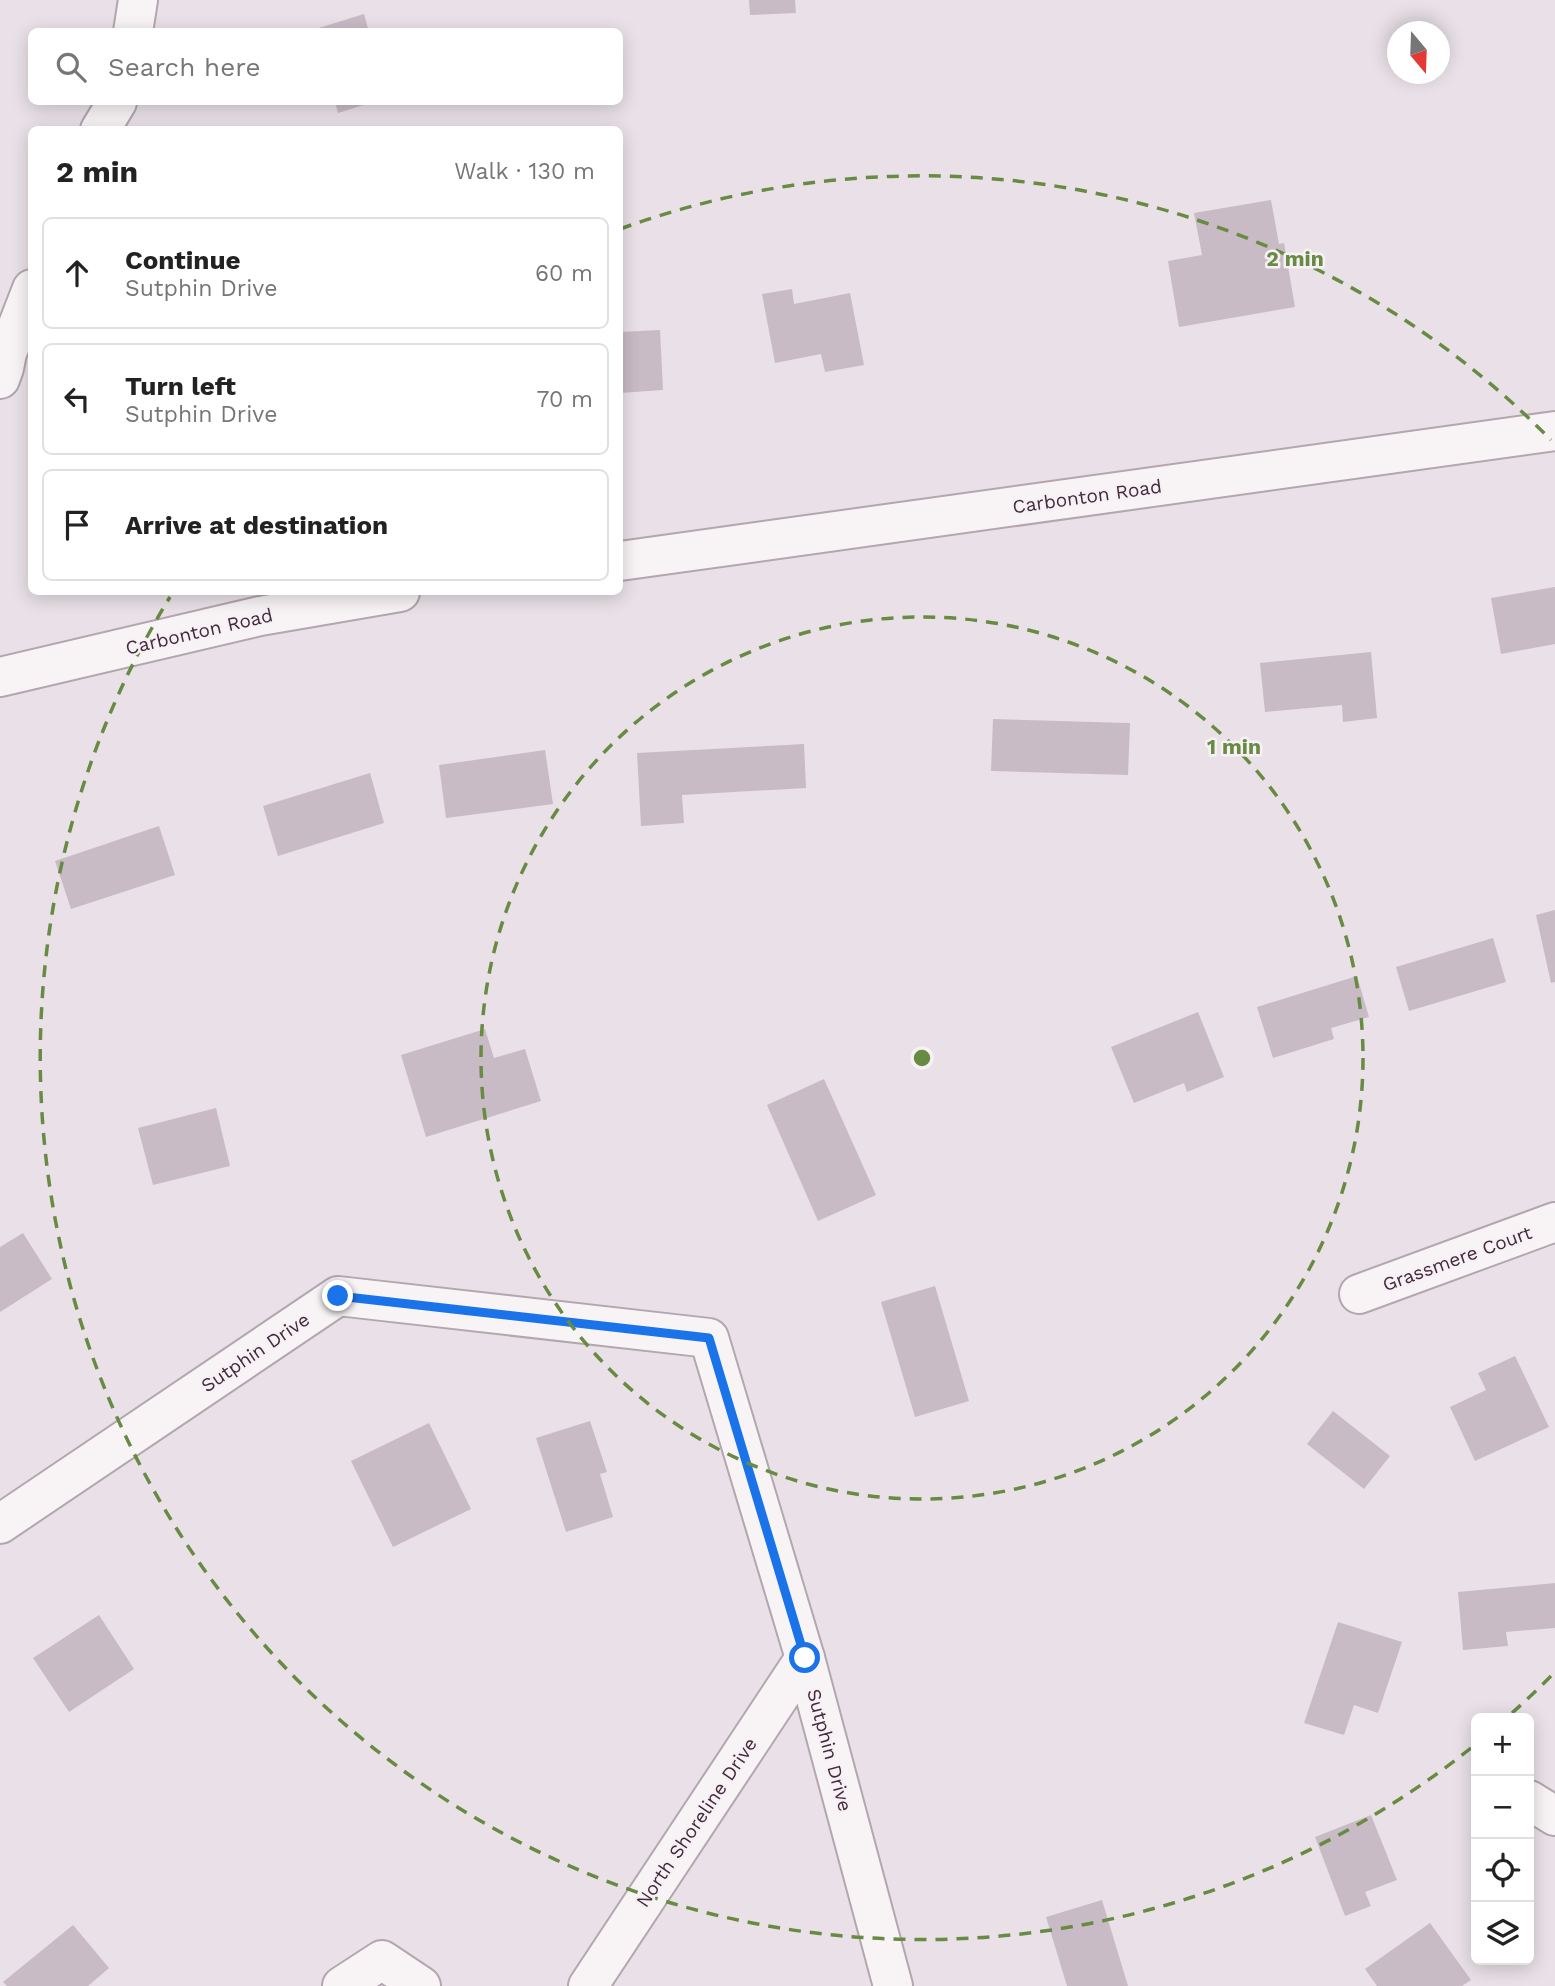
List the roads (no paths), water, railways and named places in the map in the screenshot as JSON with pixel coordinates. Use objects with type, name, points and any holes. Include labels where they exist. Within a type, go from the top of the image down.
[{"type":"street","points":[[134,28],[138,0]]},
{"type":"street","points":[[102,126],[115,105]]},
{"type":"street","points":[[0,379],[7,352],[28,299]]},
{"type":"street","name":"Carbonton Road","points":[[623,561],[1555,432]]},
{"type":"street","name":"Carbonton Road","points":[[0,677],[260,617],[383,595]]},
{"type":"street","name":"Grassmere Court","points":[[1359,1294],[1555,1222]]},
{"type":"street","name":"Sutphin Drive","points":[[0,1524],[338,1296],[709,1338],[805,1658],[892,1986]]},
{"type":"street","name":"North Shoreline Drive","points":[[588,1986],[805,1658]]},
{"type":"street","points":[[1534,1803],[1555,1816]]},
{"type":"street","points":[[342,1986],[382,1961],[421,1986]]}]
